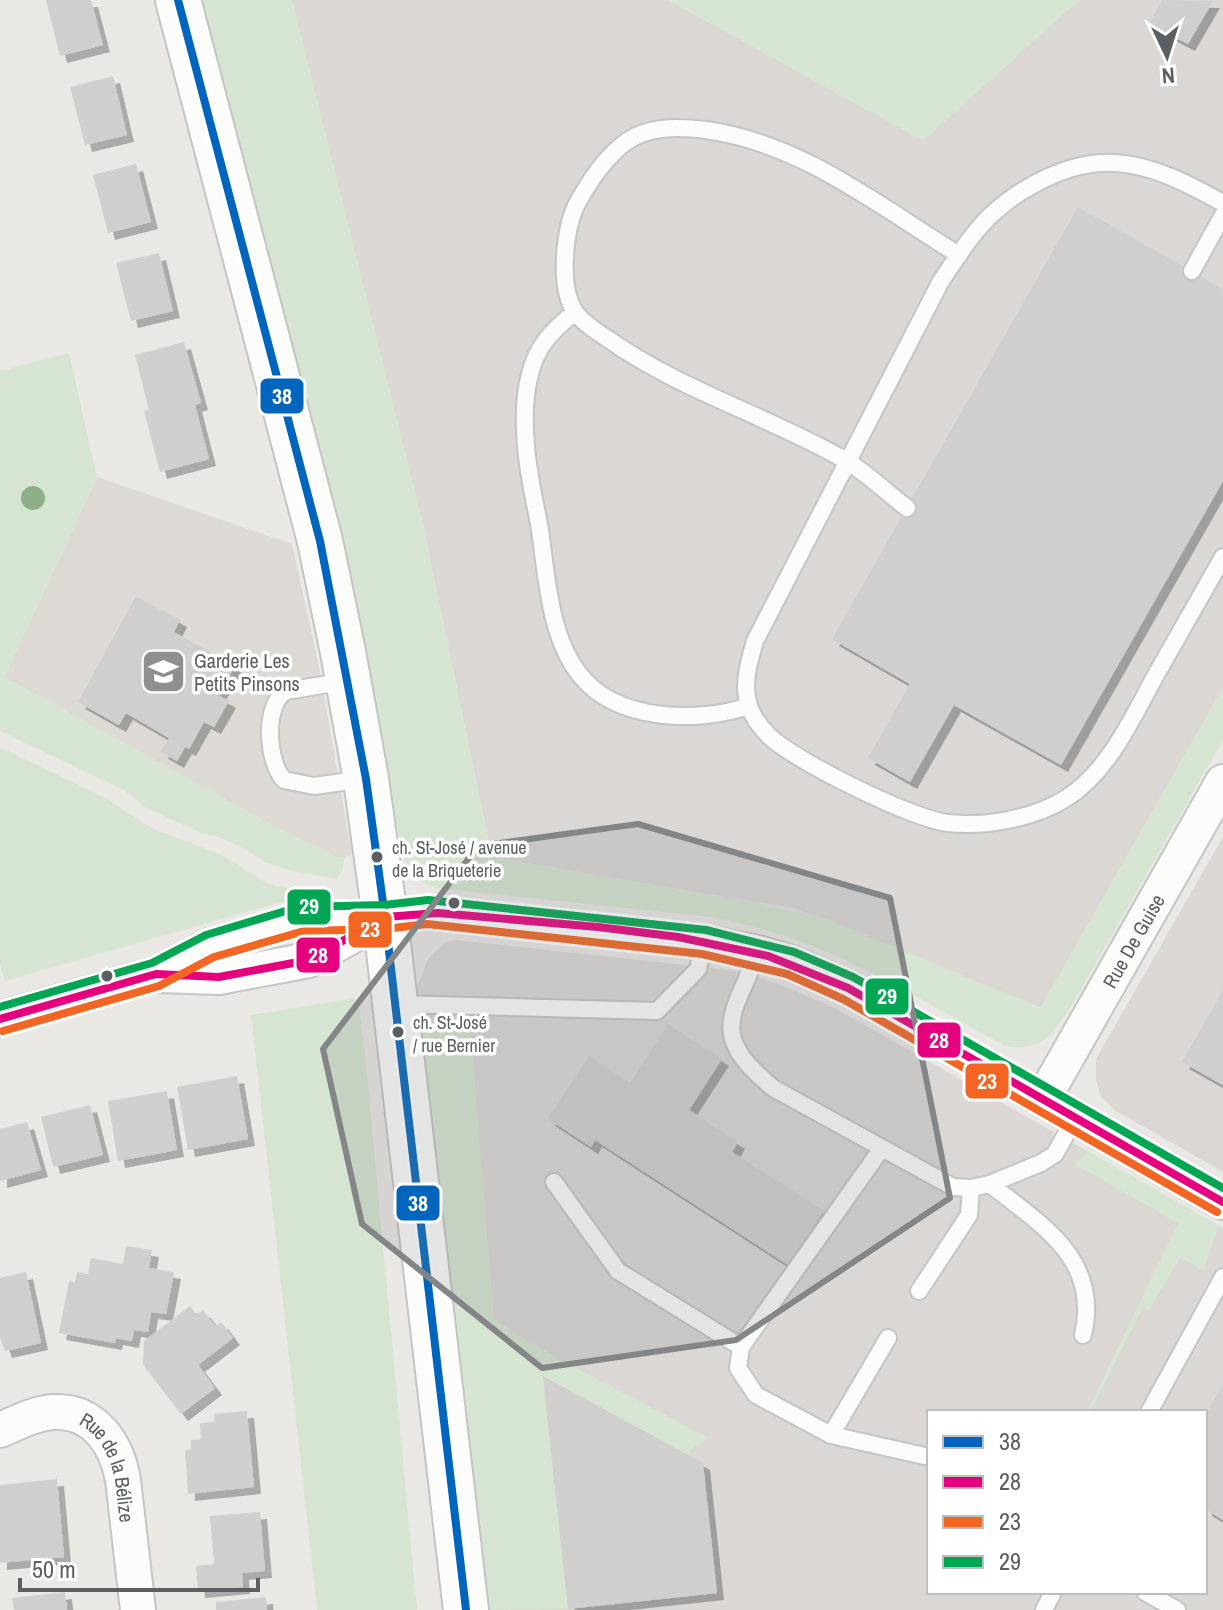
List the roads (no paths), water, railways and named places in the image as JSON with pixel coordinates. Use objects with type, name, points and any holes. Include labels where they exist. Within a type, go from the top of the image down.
[{"type":"street","points":[[178,0],[320,541],[366,779],[396,1004],[466,1610]]},
{"type":"street","name":"Rue De Guise","points":[[1043,1099],[1219,797]]},
{"type":"street","points":[[0,1019],[156,974],[210,946],[302,919],[438,913],[704,942],[791,963],[848,988],[1223,1202]]},
{"type":"street","name":"Rue de la Bélize","points":[[0,1430],[36,1415],[70,1413],[85,1418],[100,1429],[112,1444],[123,1480],[138,1610]]},
{"type":"lane","points":[[907,508],[847,461],[632,356],[595,330],[575,312],[565,268],[567,237],[575,208],[591,179],[615,151],[635,137],[661,129],[684,127],[754,140],[793,155],[856,190],[959,255]]},
{"type":"lane","points":[[1223,203],[1187,183],[1142,167],[1115,163],[1084,164],[1056,174],[1013,198],[990,217],[941,281],[755,641],[748,663],[746,685],[749,706],[768,736],[806,762],[924,818],[970,824],[1007,820],[1041,810],[1065,799],[1111,753],[1223,557]]},
{"type":"lane","points":[[1192,271],[1223,215]]},
{"type":"lane","points":[[575,312],[549,333],[539,348],[529,375],[526,405],[526,446],[554,614],[567,655],[580,676],[598,692],[654,714],[711,716],[749,706]]},
{"type":"lane","points":[[348,680],[280,694],[271,714],[275,765],[284,780],[304,786],[366,779]]},
{"type":"lane","points":[[396,1004],[657,1011],[698,969],[704,942]]},
{"type":"lane","points":[[758,953],[732,1021],[733,1044],[752,1070],[773,1088],[953,1187],[971,1188],[990,1184],[1041,1163],[1055,1154],[1075,1118]]},
{"type":"lane","points":[[882,1148],[741,1347],[738,1368],[756,1395],[831,1435],[927,1457]]},
{"type":"lane","points":[[554,1182],[618,1271],[741,1347]]},
{"type":"lane","points":[[990,1184],[1042,1226],[1075,1261],[1085,1287],[1087,1305],[1083,1335]]},
{"type":"lane","points":[[919,1291],[969,1215],[971,1188]]},
{"type":"lane","points":[[1150,1410],[1223,1277]]},
{"type":"lane","points":[[831,1435],[888,1338]]},
{"type":"lane","points":[[1149,1594],[1177,1610]]},
{"type":"place","name":"Garderie Les Petits Pinsons","points":[[163,672]]},
{"type":"place","name":"ch. St-José / avenue de la Briqueterie","points":[[377,857]]},
{"type":"place","name":"ch. St-José / rue Bernier","points":[[398,1032]]}]
